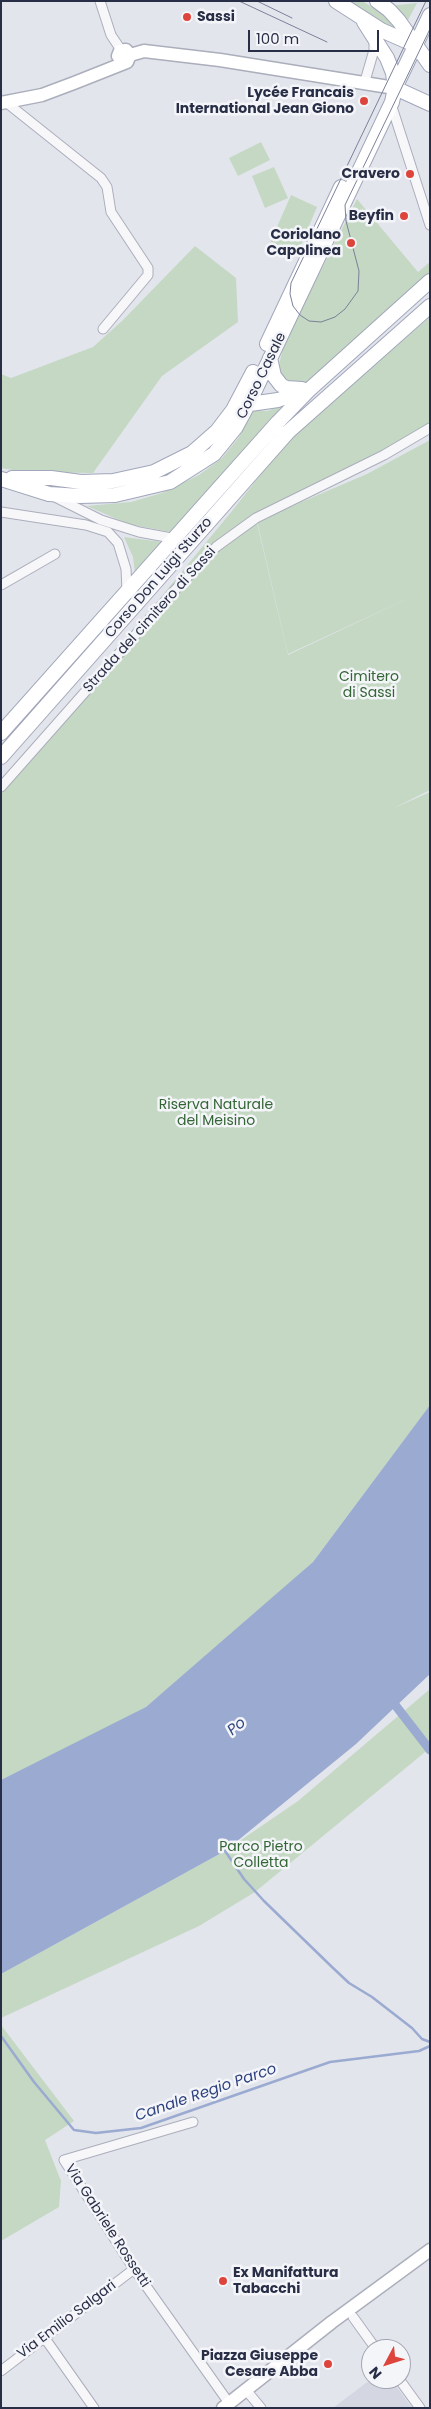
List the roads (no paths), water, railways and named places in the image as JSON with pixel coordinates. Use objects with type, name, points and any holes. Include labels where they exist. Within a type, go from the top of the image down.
[{"type":"main road","points":[[336,1],[381,30],[415,45]]},
{"type":"main road","points":[[378,2],[399,21],[430,65]]},
{"type":"main road","name":"Corso Casale","points":[[1,478],[49,494],[80,496],[115,495],[170,482],[214,454],[236,427],[249,403],[391,104],[395,88],[430,15]]},
{"type":"main road","points":[[360,16],[374,36],[392,71],[395,88],[430,104]]},
{"type":"main road","name":"Corso Casale","points":[[1,478],[113,481],[154,472],[192,452],[218,431],[247,385],[383,97],[395,88]]},
{"type":"main road","points":[[233,410],[249,403],[278,400],[310,388],[430,282]]},
{"type":"main road","name":"Corso Don Luigi Sturzo","points":[[1,757],[288,432],[430,306]]},
{"type":"main road","points":[[270,358],[274,376],[282,385],[294,389],[310,388]]},
{"type":"main road","name":"Corso Don Luigi Sturzo","points":[[1,733],[310,388]]},
{"type":"street","points":[[100,1],[111,35],[124,56]]},
{"type":"street","points":[[365,82],[374,50],[374,36]]},
{"type":"street","points":[[4,103],[42,95],[124,56],[144,51],[220,60],[395,88]]},
{"type":"street","points":[[4,103],[101,178],[107,186],[111,212],[148,268],[148,275],[103,329]]},
{"type":"street","points":[[391,104],[430,225]]},
{"type":"street","name":"Strada del cimitero di Sassi","points":[[1,787],[176,589],[216,547],[256,518],[384,455],[430,428]]},
{"type":"street","points":[[49,494],[101,520],[173,539],[191,540]]},
{"type":"street","points":[[1,512],[86,525],[108,532]]},
{"type":"street","points":[[86,525],[101,520]]},
{"type":"street","points":[[101,520],[108,532],[118,543],[126,568],[127,591]]},
{"type":"street","points":[[1,584],[55,554]]},
{"type":"street","name":"Via Gabriele Rossetti","points":[[193,2122],[64,2160],[134,2269],[226,2405]]},
{"type":"street","points":[[226,2405],[430,2250]]},
{"type":"street","name":"Via Emilio Salgari","points":[[1,2371],[134,2269]]},
{"type":"street","points":[[353,2317],[369,2339]]},
{"type":"street","points":[[44,2338],[94,2408]]},
{"type":"street","points":[[406,2389],[420,2408]]},
{"type":"street","points":[[246,2390],[261,2408]]},
{"type":"water","name":"Po","points":[[430,1405],[430,1674],[356,1744],[225,1851],[1,1974],[1,1780],[146,1707],[313,1562]]},
{"type":"waterway","points":[[389,1697],[430,1750]]},
{"type":"waterway","name":"Canale Regio Parco","points":[[223,1848],[244,1879],[264,1901],[349,1983],[372,1997],[412,2028],[422,2039],[430,2042]]},
{"type":"waterway","name":"Canale Regio Parco","points":[[1,2036],[34,2082],[74,2130],[96,2133],[141,2128],[330,2062],[419,2051],[430,2046]]},
{"type":"tram line","points":[[239,1],[327,42]]},
{"type":"tram line","points":[[257,1],[292,18]]},
{"type":"tram line","points":[[426,1],[291,283],[290,294],[293,306],[300,315],[309,321],[321,322],[335,317],[345,309],[358,291],[359,271],[346,221],[345,205],[430,29]]},
{"type":"place","name":"Sassi","points":[[187,17]]},
{"type":"place","name":"Lycée Francais International Jean Giono","points":[[364,101]]},
{"type":"place","name":"Cravero","points":[[410,174]]},
{"type":"place","name":"Beyfin","points":[[404,216]]},
{"type":"place","name":"Coriolano Capolinea","points":[[351,243]]},
{"type":"place","name":"Ex Manifattura Tabacchi","points":[[223,2281]]},
{"type":"place","name":"Piazza Giuseppe Cesare Abba","points":[[328,2364]]},
{"type":"park label","name":"Cimitero di Sassi","points":[[369,686]]},
{"type":"park label","name":"Riserva Naturale del Meisino","points":[[216,1114]]},
{"type":"park label","name":"Parco Pietro Colletta","points":[[261,1855]]}]
